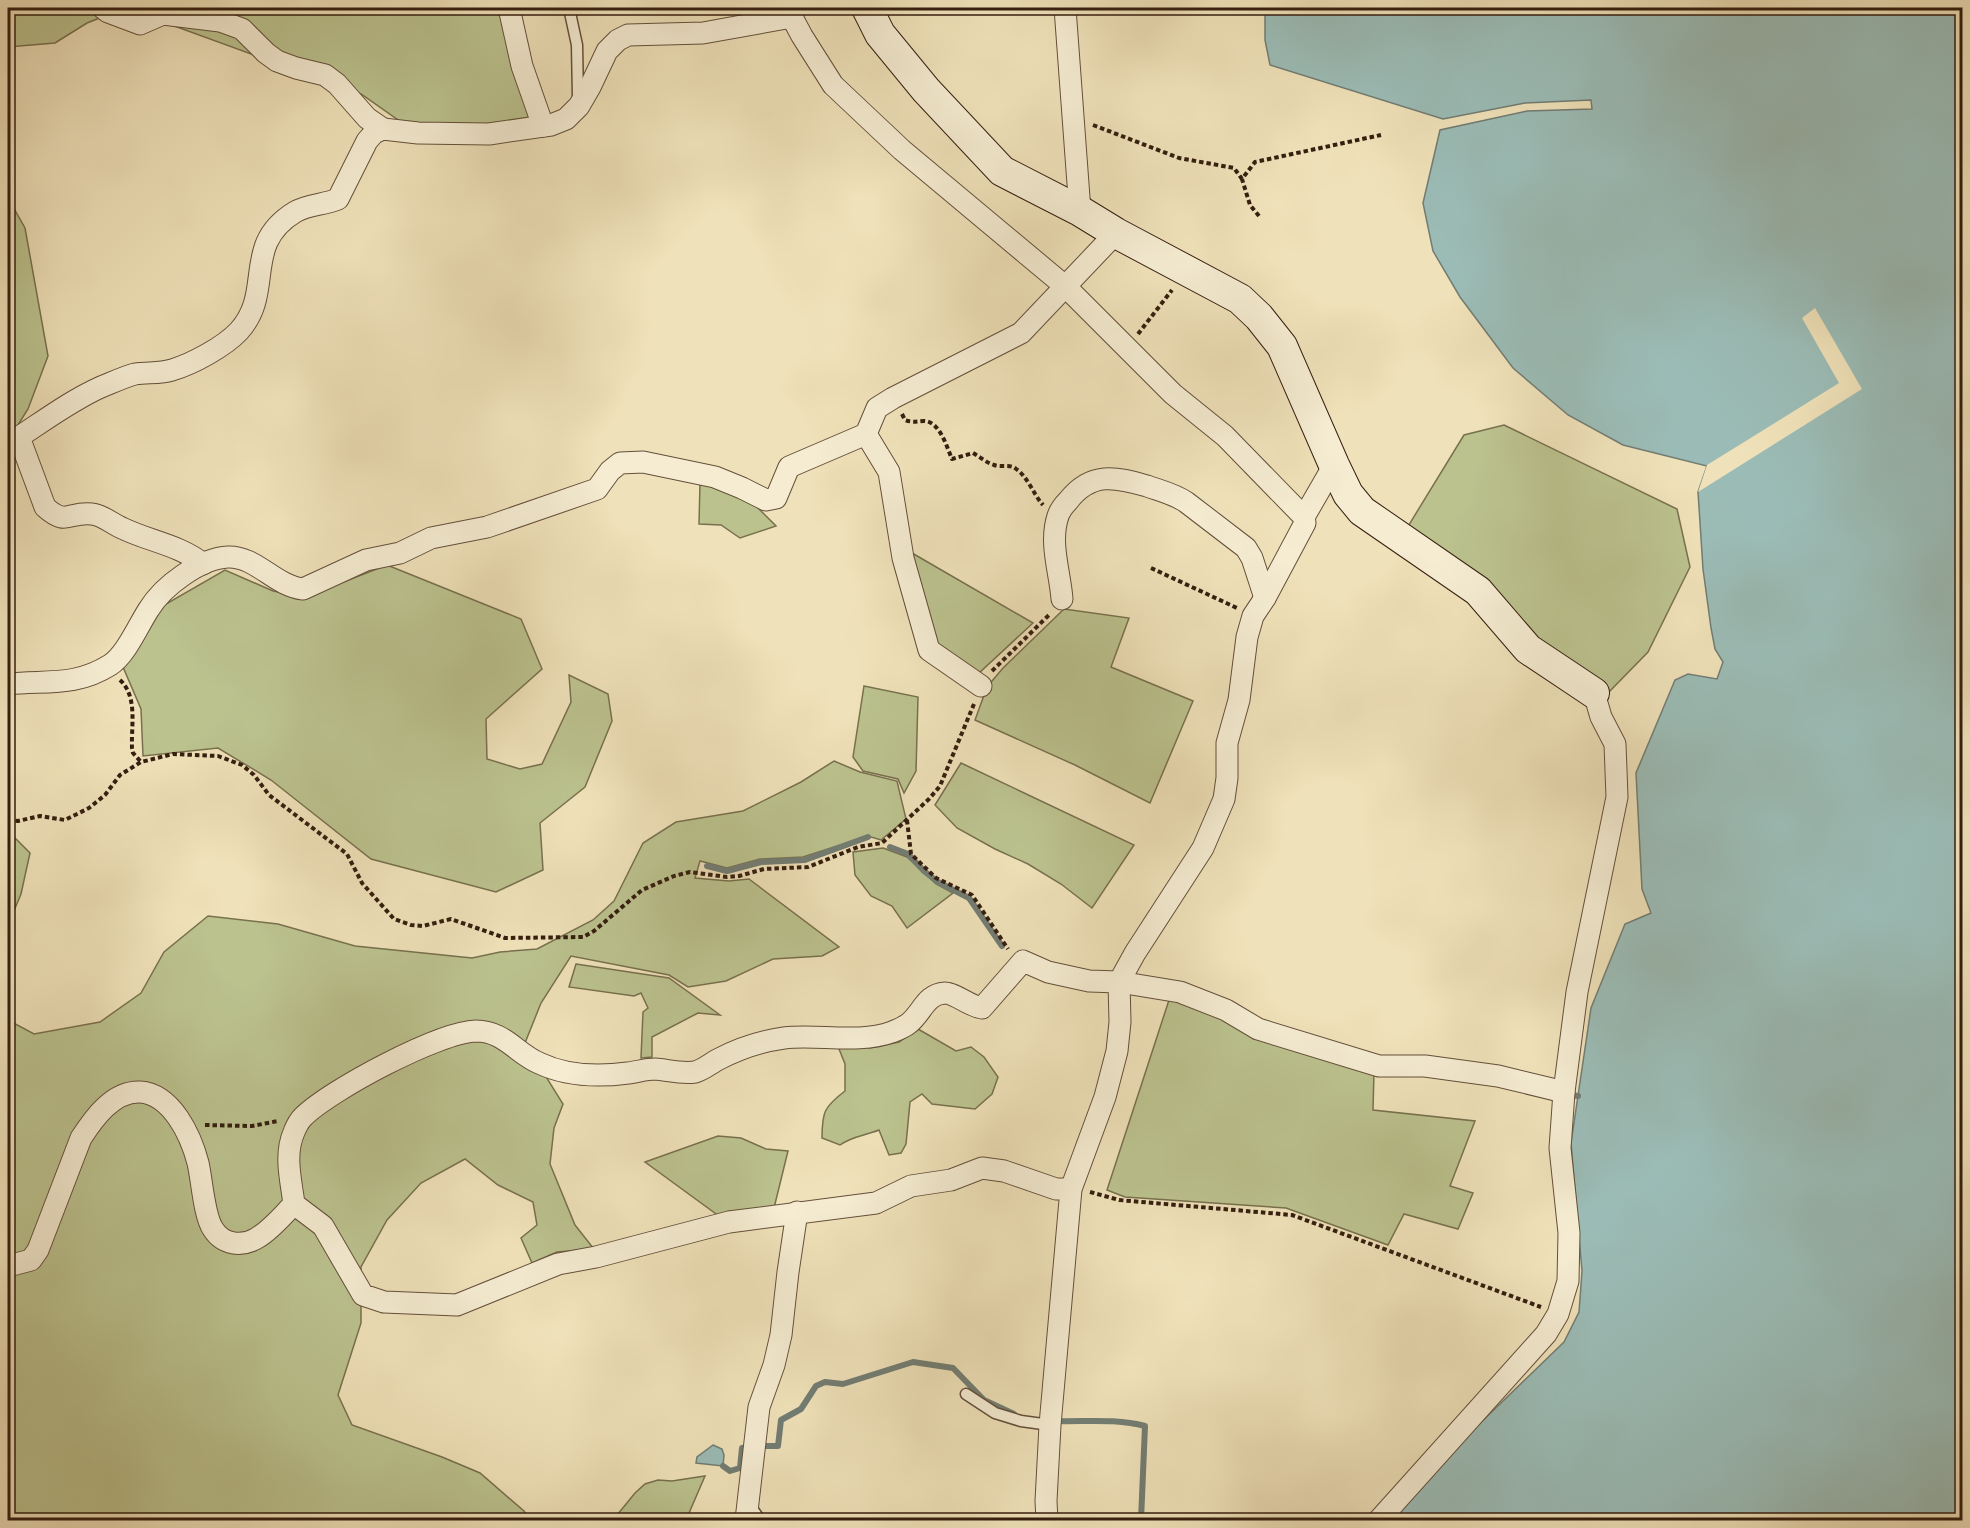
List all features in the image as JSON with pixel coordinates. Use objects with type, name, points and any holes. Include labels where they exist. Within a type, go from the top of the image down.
[{"type":"street","points":[[103,8],[140,24],[163,14],[220,21],[242,29],[277,61],[325,75],[337,84],[368,118],[383,129],[418,133],[489,134],[551,125],[566,119],[579,106],[607,51],[618,40],[628,35],[703,33],[747,27],[789,12],[833,85],[902,150],[1066,287],[1173,394],[1225,436],[1304,517],[1305,523],[1253,616],[1247,637],[1239,700],[1227,743],[1227,778],[1224,799],[1203,848],[1135,952],[1119,982],[1120,1022],[1117,1050],[1105,1097],[1071,1189],[1050,1425],[1047,1521]]},
{"type":"street","points":[[509,8],[522,66],[543,126]]},
{"type":"street","points":[[867,8],[880,34],[906,66],[1002,171],[1240,299],[1259,317],[1282,346],[1348,494],[1362,511],[1478,591],[1528,649],[1594,693],[1601,717],[1615,744],[1617,797],[1577,992],[1564,1092],[1560,1148],[1569,1233],[1568,1281],[1558,1314],[1546,1334],[1378,1521]]},
{"type":"street","points":[[1065,8],[1080,211]]},
{"type":"street","points":[[203,564],[191,554],[120,528],[92,514],[63,518],[54,515],[45,507],[19,438],[100,387],[135,375],[171,371],[207,354],[238,332],[256,302],[262,250],[268,236],[296,211],[310,205],[338,199],[366,141],[374,133],[383,129]]},
{"type":"street","points":[[8,684],[61,683],[113,663],[138,630],[150,608],[171,584],[203,564],[227,557],[242,559],[277,581],[303,589],[366,561],[400,553],[431,538],[487,527],[597,489],[610,471],[620,463],[643,462],[715,477],[766,500],[776,498],[789,467],[866,434],[877,408],[1021,333],[1116,233]]},
{"type":"street","points":[[866,434],[890,472],[903,558],[929,650],[981,686]]},
{"type":"street","points":[[1304,517],[1334,465]]},
{"type":"street","points":[[1062,599],[1056,559],[1058,516],[1078,489],[1106,478],[1119,478],[1176,496],[1246,548],[1252,558],[1265,598]]},
{"type":"street","points":[[1071,1189],[1056,1189],[1004,1172],[982,1168],[951,1180],[911,1186],[876,1203],[729,1222],[596,1257],[558,1264],[457,1305],[408,1305],[384,1302],[363,1295],[323,1226],[294,1204],[289,1146],[302,1118],[336,1093],[386,1063],[456,1035],[475,1031],[492,1033],[507,1040],[538,1063],[561,1071],[591,1076],[653,1069],[697,1071],[729,1055],[785,1038],[860,1037],[890,1033],[908,1024],[934,995],[947,993],[973,1007],[982,1008],[1023,961],[1048,972],[1089,981],[1119,982],[1180,992],[1226,1010],[1258,1029],[1379,1066],[1425,1066],[1498,1076],[1564,1092]]},
{"type":"street","points":[[8,1262],[12,1265],[31,1260],[38,1250],[81,1138],[91,1123],[119,1097],[141,1092],[169,1106],[178,1119],[197,1161],[212,1228],[220,1238],[234,1244],[245,1244],[259,1237],[294,1204]]},
{"type":"street","points":[[752,1515],[759,1407],[774,1365],[781,1335],[797,1212]]},
{"type":"lane","points":[[569,8],[577,45],[579,106]]},
{"type":"lane","points":[[966,1394],[995,1413],[1021,1421],[1050,1425]]},
{"type":"path","points":[[1073,118],[1119,133],[1179,158],[1234,168],[1242,180],[1250,205],[1259,216]]},
{"type":"path","points":[[1242,180],[1255,162],[1381,135]]},
{"type":"path","points":[[1126,349],[1157,311],[1185,270]]},
{"type":"path","points":[[893,398],[905,420],[917,423],[925,421],[937,428],[952,459],[973,453],[994,465],[1011,466],[1023,476],[1035,497],[1058,516]]},
{"type":"path","points":[[1151,568],[1253,616]]},
{"type":"path","points":[[8,820],[18,821],[40,816],[66,820],[89,808],[105,795],[120,775],[141,762],[173,754],[218,756],[242,765],[254,775],[270,795],[347,854],[362,883],[394,919],[411,925],[423,926],[451,919],[505,938],[583,937],[594,931],[642,890],[674,876],[690,872],[728,877],[764,869],[808,867],[858,847],[882,843],[930,799],[940,786],[981,686],[996,665],[1046,620],[1062,599]]},
{"type":"path","points":[[102,669],[117,677],[127,687],[131,696],[132,748],[133,753],[141,762]]},
{"type":"path","points":[[907,820],[911,854],[936,878],[972,896],[1005,947],[1023,961]]},
{"type":"path","points":[[178,1119],[210,1126],[252,1126],[284,1119]]},
{"type":"path","points":[[1071,1189],[1119,1200],[1293,1215],[1558,1314]]},
{"type":"green space","points":[[8,8],[125,8],[87,23],[55,43],[8,47]]},
{"type":"green space","points":[[125,8],[502,8],[531,121],[411,129],[361,94]]},
{"type":"green space","points":[[8,198],[25,228],[48,356],[28,409],[8,441]]},
{"type":"green space","points":[[1504,425],[1677,509],[1690,567],[1648,652],[1609,692],[1594,680],[1537,646],[1407,528],[1464,435]]},
{"type":"green space","points":[[700,483],[749,499],[776,526],[740,538],[721,525],[699,524]]},
{"type":"green space","points":[[912,553],[1033,623],[979,673],[936,648]]},
{"type":"green space","points":[[387,565],[521,619],[542,669],[486,719],[487,759],[520,769],[542,764],[571,702],[569,675],[608,694],[612,721],[585,787],[540,823],[543,870],[496,892],[371,859],[271,780],[218,748],[143,756],[141,709],[123,667],[159,608],[225,570],[273,591],[305,597]]},
{"type":"green space","points":[[1064,609],[1129,618],[1111,667],[1193,701],[1150,803],[1075,765],[975,720],[987,687],[1003,668]]},
{"type":"green space","points":[[864,686],[918,697],[916,771],[904,793],[898,779],[863,771],[853,757]]},
{"type":"green space","points":[[834,761],[860,772],[897,781],[906,819],[881,840],[868,836],[803,857],[760,859],[727,868],[700,861],[695,878],[729,881],[749,879],[839,947],[822,956],[773,959],[726,981],[688,987],[669,975],[571,956],[541,1003],[525,1043],[563,1104],[554,1128],[550,1164],[575,1225],[594,1249],[557,1252],[532,1263],[521,1238],[537,1225],[533,1202],[498,1185],[465,1159],[421,1183],[387,1220],[361,1267],[361,1323],[338,1395],[352,1425],[480,1473],[524,1511],[530,1520],[8,1520],[8,1020],[34,1034],[100,1022],[141,993],[164,952],[208,916],[278,924],[355,946],[472,958],[500,952],[537,949],[593,920],[614,901],[643,843],[676,822],[743,811],[801,782]]},
{"type":"green space","points":[[961,763],[1134,845],[1092,908],[1061,884],[1028,864],[957,828],[935,805]]},
{"type":"green space","points":[[8,831],[30,853],[21,894],[8,925]]},
{"type":"green space","points":[[883,848],[907,857],[936,884],[953,893],[907,928],[892,906],[871,896],[855,875],[853,852]]},
{"type":"green space","points":[[576,964],[669,978],[720,1015],[698,1013],[652,1037],[652,1057],[641,1058],[643,1012],[648,1008],[641,993],[634,996],[569,987]]},
{"type":"green space","points":[[1170,997],[1374,1072],[1373,1110],[1475,1121],[1450,1186],[1473,1193],[1458,1229],[1404,1214],[1388,1245],[1286,1208],[1125,1197],[1107,1190]]},
{"type":"green space","points":[[918,1029],[956,1051],[971,1047],[984,1057],[998,1077],[992,1094],[975,1109],[932,1104],[922,1094],[910,1102],[906,1144],[901,1153],[889,1155],[879,1130],[840,1145],[822,1138],[824,1116],[828,1106],[845,1091],[845,1064],[837,1044],[870,1048],[899,1042]]},
{"type":"green space","points":[[718,1136],[741,1138],[766,1149],[788,1151],[774,1208],[723,1219],[645,1162]]},
{"type":"green space","points":[[705,1476],[686,1520],[613,1520],[645,1484],[658,1480],[672,1481]]},
{"type":"water","points":[[1265,8],[1962,8],[1962,1520],[1400,1520],[1397,1507],[1442,1460],[1564,1342],[1579,1312],[1582,1271],[1571,1143],[1591,1008],[1625,924],[1651,913],[1642,889],[1636,773],[1675,680],[1688,674],[1717,679],[1723,662],[1715,649],[1703,569],[1698,492],[1707,466],[1623,445],[1568,415],[1513,368],[1460,297],[1433,251],[1423,203],[1440,130],[1527,111],[1592,109],[1591,100],[1525,103],[1443,119],[1270,65],[1265,40]]},
{"type":"water","points":[[713,1445],[722,1449],[723,1466],[696,1463],[697,1457]]},
{"type":"pier","points":[[1815,308],[1862,389],[1698,492],[1707,465],[1839,383],[1802,318]]},
{"type":"waterway","points":[[707,866],[727,871],[761,862],[805,860],[868,837]]},
{"type":"waterway","points":[[890,847],[908,854],[938,882],[969,898],[1002,946]]},
{"type":"waterway","points":[[1571,1095],[1578,1096]]},
{"type":"waterway","points":[[760,1446],[778,1446],[781,1420],[801,1409],[816,1386],[825,1382],[843,1384],[913,1362],[953,1368],[984,1400],[1014,1414]]},
{"type":"waterway","points":[[1054,1421],[1111,1421],[1145,1426],[1141,1520]]},
{"type":"waterway","points":[[723,1466],[730,1471],[740,1468],[742,1448],[750,1447]]}]
